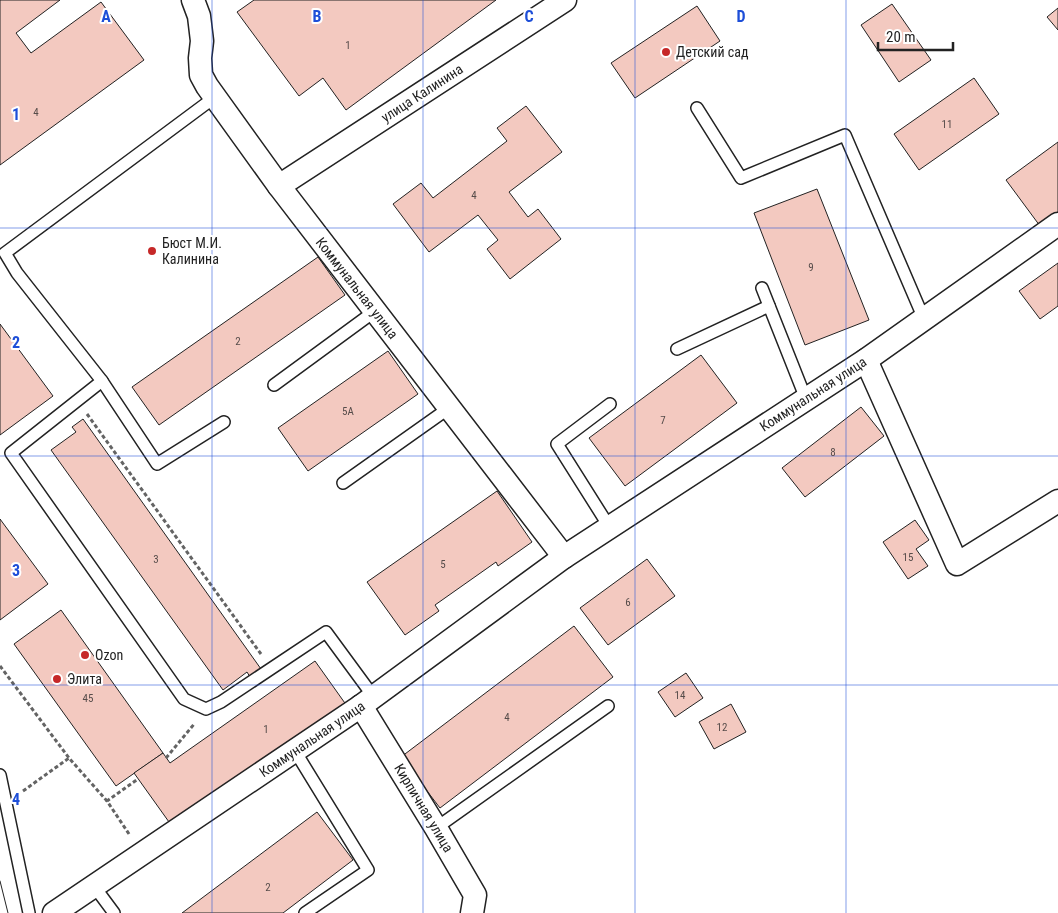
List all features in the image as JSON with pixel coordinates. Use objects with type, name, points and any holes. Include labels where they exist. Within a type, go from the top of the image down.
[{"type":"street","name":"Коммунальная улица","points":[[194,0],[199,16],[202,41],[200,58],[202,75],[207,86],[279,186],[564,557]]},
{"type":"street","name":"улица Калинина","points":[[279,186],[565,0]]},
{"type":"street","name":"Коммунальная улица","points":[[54,913],[367,701],[564,557],[866,360],[1058,224]]},
{"type":"street","points":[[866,360],[957,564],[1058,500]]},
{"type":"street","name":"Кирпичная улица","points":[[367,701],[475,895],[472,913]]},
{"type":"lane","points":[[215,97],[2,250],[17,273],[102,381],[157,464],[224,422]]},
{"type":"lane","points":[[697,108],[741,178],[845,135],[924,319]]},
{"type":"lane","points":[[762,288],[806,399]]},
{"type":"lane","points":[[677,349],[769,306]]},
{"type":"lane","points":[[274,385],[375,311]]},
{"type":"lane","points":[[102,381],[11,453],[184,699],[206,709],[221,702],[326,632],[367,701]]},
{"type":"lane","points":[[610,404],[557,444],[610,528]]},
{"type":"lane","points":[[343,483],[449,408]]},
{"type":"lane","points":[[436,828],[608,706]]},
{"type":"lane","points":[[294,751],[368,870],[305,913]]},
{"type":"lane","points":[[0,775],[29,913]]},
{"type":"lane","points":[[94,886],[114,913]]},
{"type":"path","points":[[77,401],[271,668]]},
{"type":"path","points":[[0,666],[69,758],[108,801],[142,854]]},
{"type":"path","points":[[166,758],[206,709]]},
{"type":"path","points":[[7,802],[69,758]]},
{"type":"path","points":[[108,801],[138,779]]},
{"type":"building","points":[[0,0],[60,0],[16,33],[31,53],[101,2],[144,60],[0,165]]},
{"type":"building","points":[[254,0],[496,0],[346,110],[323,78],[299,96],[237,12]]},
{"type":"building","points":[[892,4],[931,60],[899,82],[861,25]]},
{"type":"building","name":"Детский сад","points":[[697,6],[720,41],[635,98],[611,63]]},
{"type":"building","points":[[1058,8],[1058,30],[1047,17]]},
{"type":"building","points":[[974,78],[999,114],[919,170],[894,134]]},
{"type":"building","points":[[526,106],[562,152],[509,192],[528,217],[538,209],[561,239],[510,279],[487,249],[498,240],[478,215],[429,252],[393,204],[421,183],[433,198],[507,141],[497,128]]},
{"type":"building","points":[[1058,142],[1058,212],[1040,226],[1006,180]]},
{"type":"building","points":[[817,189],[869,320],[805,345],[754,213]]},
{"type":"building","points":[[318,257],[345,295],[159,425],[132,387]]},
{"type":"building","points":[[1058,263],[1058,306],[1040,319],[1019,291]]},
{"type":"building","points":[[0,324],[53,396],[0,435]]},
{"type":"building","points":[[388,351],[418,394],[308,471],[278,428]]},
{"type":"building","points":[[701,355],[737,403],[625,486],[589,438]]},
{"type":"building","points":[[861,407],[884,436],[805,497],[782,468]]},
{"type":"building","points":[[83,419],[261,669],[250,677],[247,672],[223,690],[51,450],[76,432],[72,427]]},
{"type":"building","points":[[497,491],[532,542],[498,566],[496,562],[435,605],[439,611],[405,635],[367,582]]},
{"type":"building","points":[[0,519],[48,584],[0,620]]},
{"type":"building","points":[[915,520],[929,540],[916,549],[928,566],[908,579],[883,542]]},
{"type":"building","points":[[647,559],[675,596],[608,645],[580,608]]},
{"type":"building","points":[[61,610],[163,753],[116,786],[14,644]]},
{"type":"building","points":[[574,626],[613,677],[440,808],[401,757]]},
{"type":"building","points":[[315,661],[347,706],[174,829],[134,773],[163,753],[170,763]]},
{"type":"building","points":[[686,673],[703,698],[675,717],[658,692]]},
{"type":"building","points":[[731,704],[746,732],[714,749],[699,722]]},
{"type":"building","points":[[317,812],[353,860],[283,913],[182,913]]},
{"type":"tram line","points":[[0,881],[8,913]]},
{"type":"place","name":"Детский сад","points":[[666,52]]},
{"type":"place","name":"Бюст М.И. Калинина","points":[[152,251]]},
{"type":"place","name":"Ozon","points":[[85,655]]},
{"type":"place","name":"Элита","points":[[57,679]]}]
